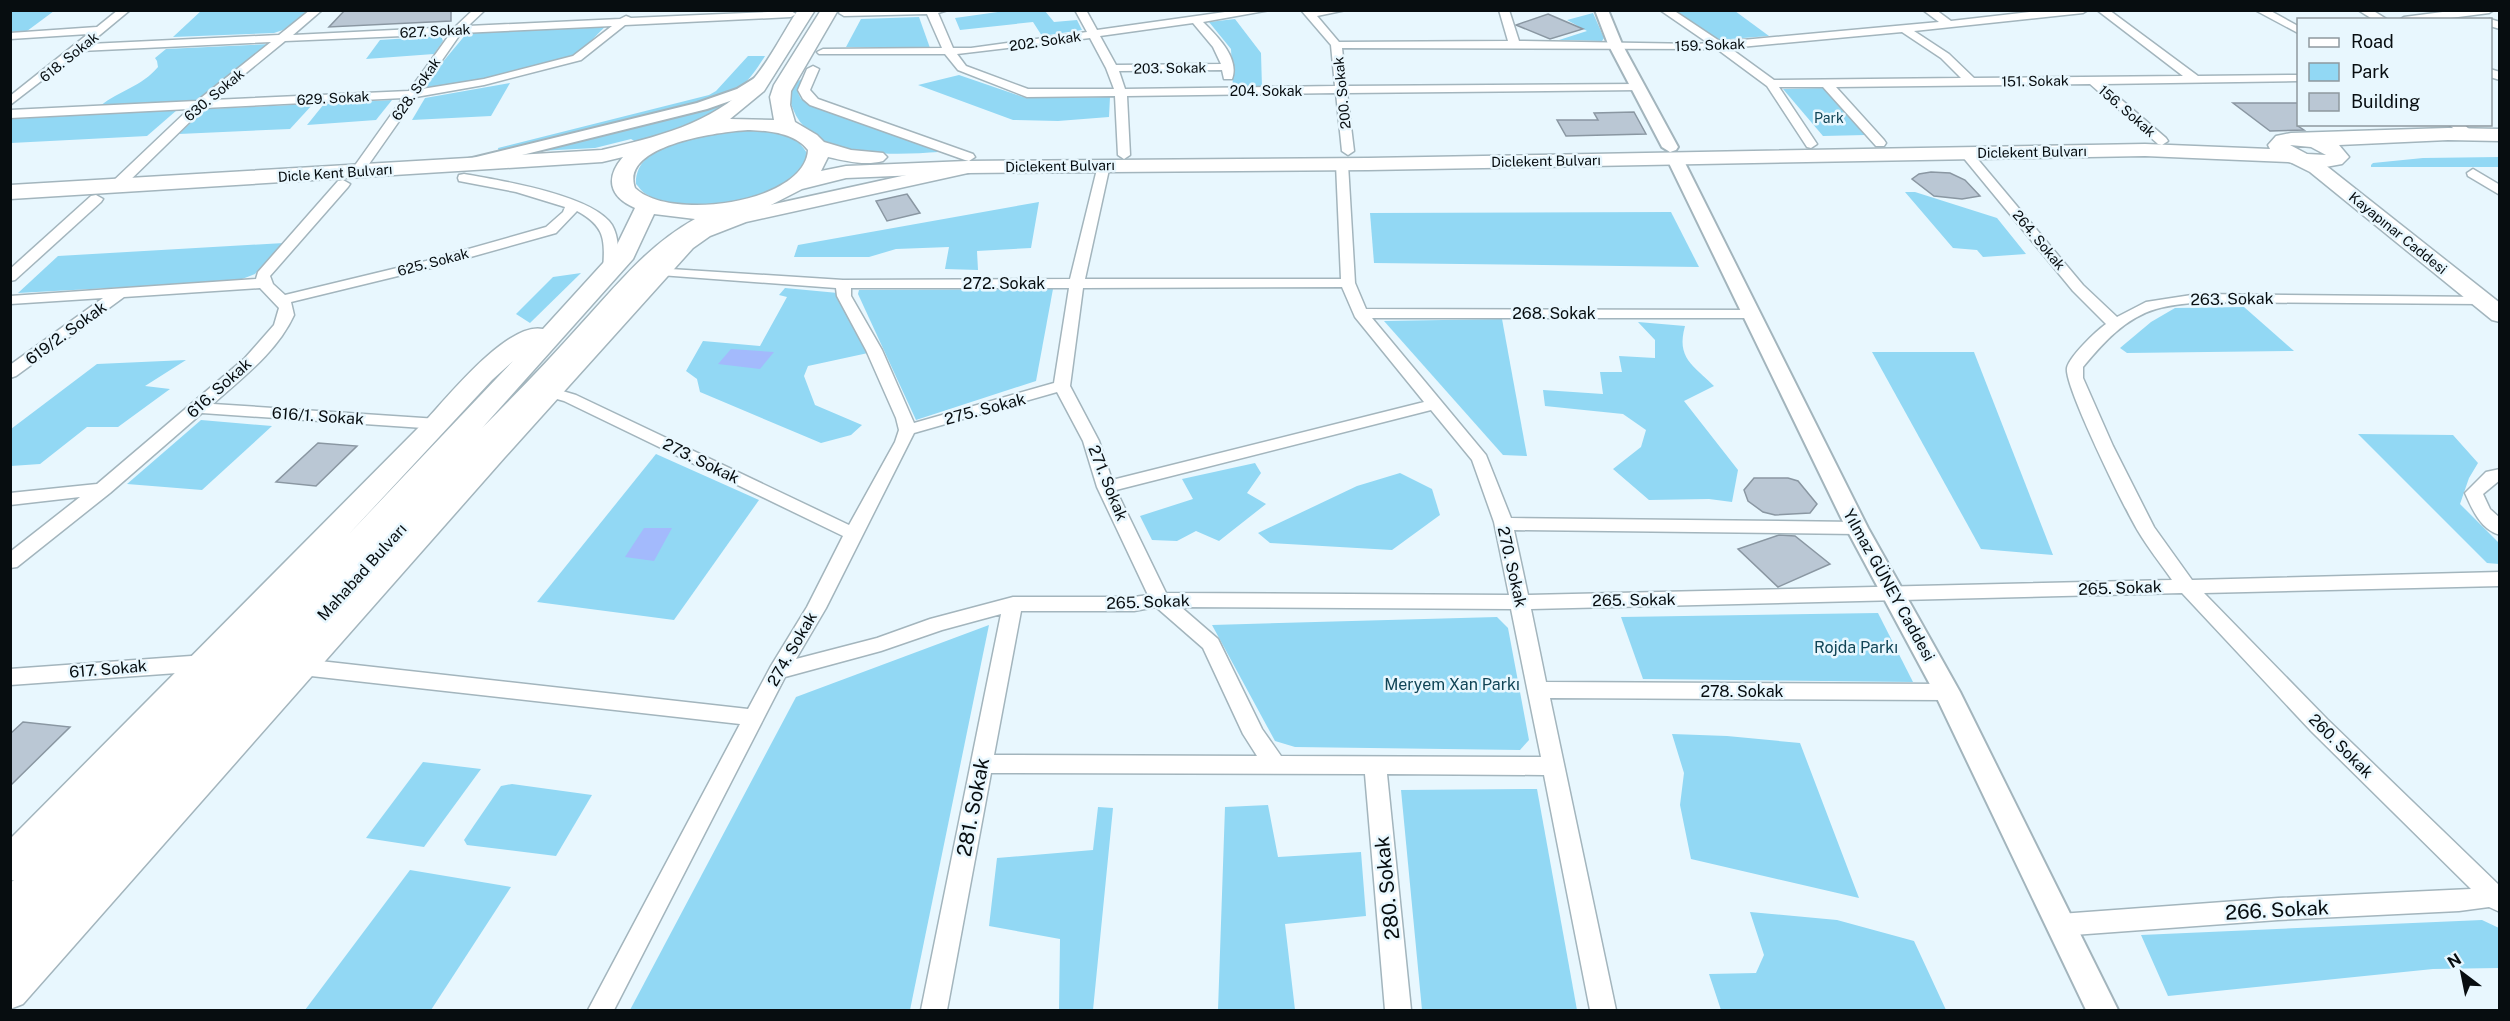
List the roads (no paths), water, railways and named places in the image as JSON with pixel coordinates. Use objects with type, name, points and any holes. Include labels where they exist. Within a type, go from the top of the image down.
[{"type":"main road","points":[[793,130],[785,123],[778,105],[778,96],[784,82],[823,52],[840,11]]},
{"type":"main road","points":[[806,66],[840,11]]},
{"type":"main road","points":[[657,143],[681,134],[735,107],[757,89],[781,52],[797,12]]},
{"type":"main road","points":[[681,134],[730,124],[764,125],[793,130],[808,137],[817,147],[819,156],[816,165],[799,183],[766,199],[732,208]]},
{"type":"main road","points":[[2288,148],[2308,140],[2462,130],[2499,135]]},
{"type":"main road","points":[[2308,140],[2332,149],[2338,157]]},
{"type":"main road","name":"Diclekent Bulvarı","points":[[1673,153],[1811,144],[1880,143],[2162,141],[2288,148]]},
{"type":"main road","name":"Dicle Kent Bulvarı","points":[[10,192],[463,172],[602,156],[657,143]]},
{"type":"main road","name":"Mahabad Bulvarı","points":[[10,911],[432,465],[625,254],[618,188],[625,168],[639,154],[657,143]]},
{"type":"main road","points":[[2288,148],[2322,162],[2364,151],[2429,146],[2499,148]]},
{"type":"main road","name":"Diclekent Bulvarı","points":[[817,147],[848,164]]},
{"type":"main road","name":"Diclekent Bulvarı","points":[[969,162],[1104,165],[1345,158],[1673,153],[1966,153],[2145,150],[2276,154],[2288,148]]},
{"type":"main road","name":"Kayapınar Caddesi","points":[[2288,148],[2318,168],[2490,299]]},
{"type":"main road","name":"Diclekent Bulvarı","points":[[799,183],[848,164],[969,162],[1124,155],[1345,158]]},
{"type":"main road","name":"Kayapınar Caddesi","points":[[2338,157],[2346,172],[2377,201],[2490,299],[2499,315]]},
{"type":"main road","points":[[10,992],[549,392],[686,244],[703,232],[740,217],[969,162]]},
{"type":"main road","name":"Dicle Kent Bulvarı","points":[[463,172],[590,175],[672,211],[701,212],[732,208]]},
{"type":"main road","name":"Dicle Kent Bulvarı","points":[[10,204],[350,178]]},
{"type":"main road","name":"Mahabad Bulvarı","points":[[10,957],[279,665],[430,496],[541,384],[651,262],[677,238],[732,208]]},
{"type":"main road","points":[[10,865],[438,424],[480,377],[518,343],[563,322]]},
{"type":"street","name":"618. Sokak","points":[[10,102],[125,10]]},
{"type":"street","name":"630. Sokak","points":[[116,186],[201,104],[317,10]]},
{"type":"street","name":"628. Sokak","points":[[350,178],[458,30],[480,10]]},
{"type":"street","name":"629. Sokak","points":[[10,114],[412,94],[484,82],[577,58],[624,22],[633,10]]},
{"type":"street","points":[[1080,10],[1112,68],[1121,93],[1124,155]]},
{"type":"street","name":"202. Sokak","points":[[823,52],[949,52],[1265,10]]},
{"type":"street","points":[[1308,12],[1341,10]]},
{"type":"street","points":[[1504,10],[1514,44]]},
{"type":"street","points":[[1601,10],[1615,44],[1673,153]]},
{"type":"street","points":[[1665,10],[1719,45],[1771,84],[1811,144]]},
{"type":"street","points":[[1928,10],[1950,24]]},
{"type":"street","name":"159. Sokak","points":[[1336,45],[1719,45],[2083,10]]},
{"type":"street","points":[[2102,10],[2195,79]]},
{"type":"street","points":[[2260,10],[2297,29]]},
{"type":"street","points":[[2363,10],[2379,18]]},
{"type":"street","points":[[2423,18],[2489,10]]},
{"type":"street","points":[[840,11],[937,11]]},
{"type":"street","name":"204. Sokak","points":[[937,11],[949,52],[968,72],[1027,93],[1639,87]]},
{"type":"street","name":"627. Sokak","points":[[80,48],[797,12]]},
{"type":"street","name":"200. Sokak","points":[[1308,12],[1336,45],[1345,158]]},
{"type":"street","points":[[2469,13],[2480,18]]},
{"type":"street","points":[[1196,20],[1219,45],[1228,61],[1227,91]]},
{"type":"street","points":[[1904,29],[1946,56],[1971,82]]},
{"type":"street","points":[[10,36],[102,30]]},
{"type":"street","points":[[806,66],[804,90],[807,97],[814,102],[969,162]]},
{"type":"street","name":"203. Sokak","points":[[1112,68],[1228,67]]},
{"type":"street","points":[[463,172],[702,106],[742,92],[767,74]]},
{"type":"street","name":"151. Sokak","points":[[1771,84],[2297,78]]},
{"type":"street","name":"156. Sokak","points":[[2092,80],[2162,141]]},
{"type":"street","points":[[1827,84],[1880,143]]},
{"type":"street","name":"Yılmaz GÜNEY Caddesi","points":[[1673,153],[1749,313],[1857,528],[1947,692],[2102,1011]]},
{"type":"street","name":"264. Sokak","points":[[1966,153],[2078,288],[2115,324]]},
{"type":"street","name":"270. Sokak","points":[[1345,158],[1348,283],[1360,314],[1480,459],[1488,476],[1521,602],[1552,766],[1603,1011]]},
{"type":"street","points":[[1062,386],[1077,282],[1104,165]]},
{"type":"street","points":[[463,172],[526,189],[590,213],[606,226],[611,244],[610,271]]},
{"type":"street","points":[[2473,173],[2499,191]]},
{"type":"street","points":[[283,300],[267,288],[263,275],[350,178]]},
{"type":"street","points":[[10,277],[96,199]]},
{"type":"street","name":"625. Sokak","points":[[283,300],[430,264],[551,230],[568,214],[572,206]]},
{"type":"street","name":"272. Sokak","points":[[660,271],[843,284],[1348,283]]},
{"type":"street","points":[[10,300],[264,283]]},
{"type":"street","points":[[843,284],[844,296],[874,350],[907,430]]},
{"type":"street","name":"619/2. Sokak","points":[[10,374],[121,292]]},
{"type":"street","name":"263. Sokak","points":[[2186,586],[2146,529],[2104,446],[2075,378],[2075,366],[2101,334],[2151,305],[2198,298],[2490,299]]},
{"type":"street","name":"616. Sokak","points":[[10,562],[104,489],[198,408],[269,341],[286,318],[287,308],[283,300]]},
{"type":"street","name":"268. Sokak","points":[[1360,314],[1749,313]]},
{"type":"street","name":"275. Sokak","points":[[907,430],[1062,386]]},
{"type":"street","name":"271. Sokak","points":[[1062,386],[1091,441],[1106,488],[1160,600],[1211,644],[1254,734],[1275,765]]},
{"type":"street","name":"273. Sokak","points":[[549,392],[570,398],[853,534]]},
{"type":"street","points":[[1106,488],[1436,404]]},
{"type":"street","name":"616/1. Sokak","points":[[198,408],[438,424]]},
{"type":"street","name":"274. Sokak","points":[[601,1011],[778,671],[816,608],[853,534],[901,450],[907,430]]},
{"type":"street","points":[[2499,474],[2492,476],[2474,493],[2482,512],[2499,529]]},
{"type":"street","points":[[10,499],[104,489]]},
{"type":"street","points":[[1502,524],[1857,528]]},
{"type":"street","name":"265. Sokak","points":[[778,671],[881,644],[937,624],[1013,604],[1134,604],[1160,600],[1521,602],[2499,579]]},
{"type":"street","name":"260. Sokak","points":[[2186,586],[2319,724],[2496,899]]},
{"type":"street","name":"281. Sokak","points":[[934,1011],[1013,604]]},
{"type":"street","name":"617. Sokak","points":[[10,677],[205,663]]},
{"type":"street","points":[[302,667],[755,718]]},
{"type":"street","name":"278. Sokak","points":[[1537,690],[1947,692]]},
{"type":"street","points":[[981,764],[1552,766]]},
{"type":"street","name":"280. Sokak","points":[[1375,765],[1398,1011]]},
{"type":"street","name":"266. Sokak","points":[[2061,925],[2278,909],[2496,899]]},
{"type":"park label","name":"Park","points":[[1829,118]]},
{"type":"park label","name":"Rojda Parkı","points":[[1856,647]]},
{"type":"park label","name":"Meryem Xan Parkı","points":[[1452,684]]}]
